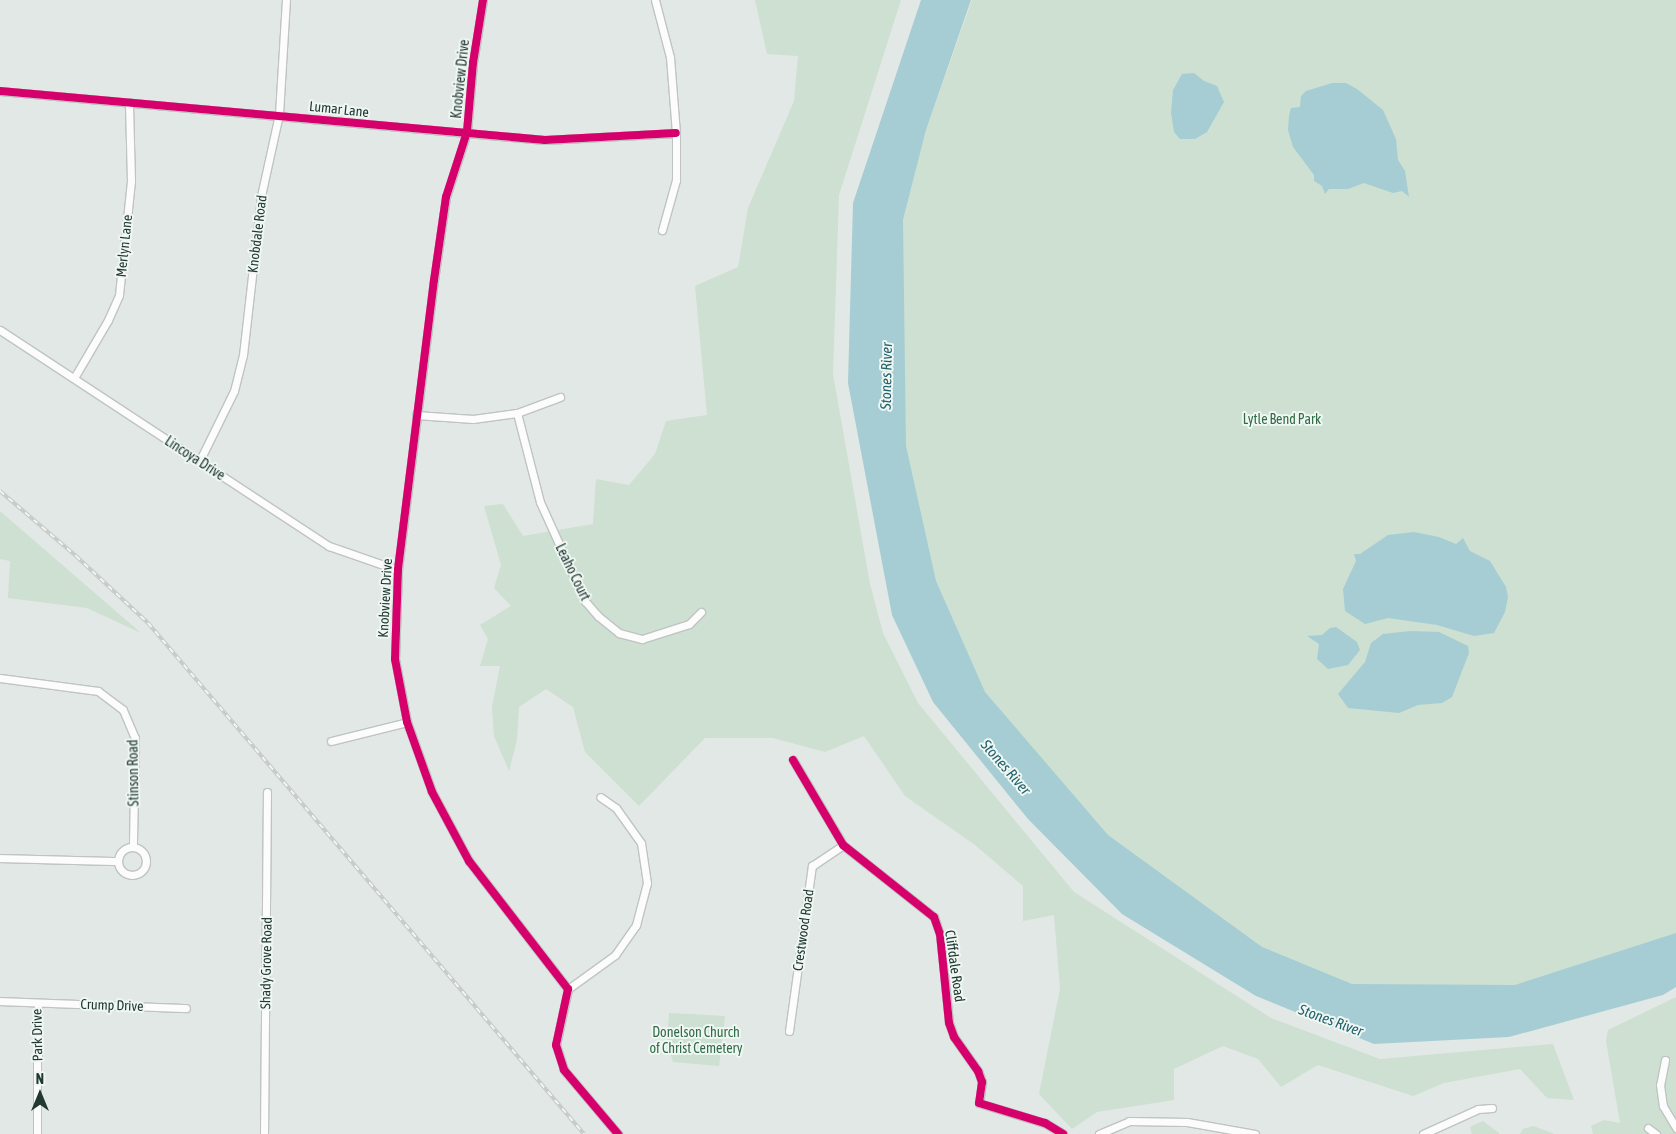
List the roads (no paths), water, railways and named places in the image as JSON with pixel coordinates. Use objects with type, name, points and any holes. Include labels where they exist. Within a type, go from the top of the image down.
[{"type":"street","name":"Knobdale Road","points":[[200,460],[234,391],[243,356],[261,196],[279,114],[286,0]]},
{"type":"street","name":"Knobview Drive","points":[[483,0],[472,63],[467,132],[446,197],[416,415],[398,570],[395,659],[407,722],[432,792],[469,861],[568,989]]},
{"type":"street","points":[[655,0],[670,57],[676,133],[676,180],[662,230]]},
{"type":"street","name":"Lumar Lane","points":[[0,91],[279,114],[545,140],[676,133]]},
{"type":"street","name":"Merlyn Lane","points":[[74,378],[108,320],[119,294],[131,181],[129,102]]},
{"type":"street","name":"Lincoya Drive","points":[[0,330],[329,546],[398,570]]},
{"type":"street","points":[[416,415],[473,419],[517,413],[560,397]]},
{"type":"street","name":"Leaho Court","points":[[517,413],[540,502],[586,601],[598,616],[620,633],[642,639],[688,624],[701,612]]},
{"type":"street","name":"Stinson Road","points":[[0,678],[98,691],[123,710],[135,738],[133,848]]},
{"type":"street","points":[[331,741],[407,722]]},
{"type":"street","name":"Cliffdale Road","points":[[793,760],[843,845],[934,917],[940,934],[949,1022],[954,1037],[978,1071],[982,1082],[979,1103],[1045,1123],[1063,1134]]},
{"type":"street","name":"Shady Grove Road","points":[[264,1134],[267,792]]},
{"type":"street","points":[[600,797],[616,808],[641,843],[647,883],[636,925],[615,955],[568,989],[556,1045],[564,1070],[618,1134]]},
{"type":"street","name":"Crestwood Road","points":[[789,1031],[812,866],[843,845]]},
{"type":"street","points":[[133,848],[145,857],[145,866],[139,873],[126,874],[118,861],[122,852],[133,848]]},
{"type":"street","points":[[0,858],[118,861]]},
{"type":"street","name":"Park Drive","points":[[0,1001],[38,1003],[36,1134]]},
{"type":"street","name":"Crump Drive","points":[[38,1003],[186,1008]]},
{"type":"street","points":[[1665,1060],[1660,1085],[1663,1106],[1676,1128]]},
{"type":"street","points":[[1424,1134],[1478,1109],[1492,1108]]},
{"type":"street","points":[[1098,1134],[1128,1121],[1187,1122],[1255,1134]]},
{"type":"street","points":[[1648,1128],[1656,1134]]},
{"type":"water","name":"Stones River","points":[[921,0],[971,0],[926,130],[903,220],[906,446],[936,581],[985,692],[1108,835],[1262,947],[1352,984],[1515,985],[1676,933],[1676,987],[1663,995],[1509,1037],[1374,1044],[1256,996],[1122,914],[1028,819],[933,702],[892,615],[848,383],[853,203]]},
{"type":"water","points":[[1194,73],[1204,81],[1217,86],[1224,102],[1207,132],[1195,139],[1180,139],[1174,132],[1171,113],[1173,90],[1182,74]]},
{"type":"water","points":[[1332,83],[1346,83],[1357,89],[1383,110],[1396,139],[1398,160],[1405,171],[1409,197],[1402,191],[1393,193],[1364,183],[1348,189],[1329,189],[1325,194],[1322,186],[1314,181],[1314,175],[1293,147],[1288,130],[1289,116],[1291,108],[1300,107],[1301,96],[1306,91]]},
{"type":"water","points":[[1414,532],[1439,537],[1456,544],[1463,538],[1470,551],[1490,561],[1506,587],[1508,597],[1505,612],[1494,633],[1474,636],[1437,625],[1388,618],[1365,624],[1345,611],[1343,589],[1356,561],[1354,554],[1360,554],[1388,535]]},
{"type":"water","points":[[1336,627],[1357,642],[1360,650],[1348,665],[1328,669],[1317,659],[1319,644],[1307,636],[1322,635],[1330,628]]},
{"type":"water","points":[[1410,631],[1439,632],[1468,646],[1469,653],[1452,697],[1442,703],[1418,705],[1399,713],[1348,708],[1338,694],[1365,662],[1371,643],[1383,634]]},
{"type":"railway","points":[[0,491],[76,556],[148,623],[584,1134]]},
{"type":"park label","name":"Lytle Bend Park","points":[[1282,419]]},
{"type":"park label","name":"Donelson Church of Christ Cemetery","points":[[696,1040]]}]
